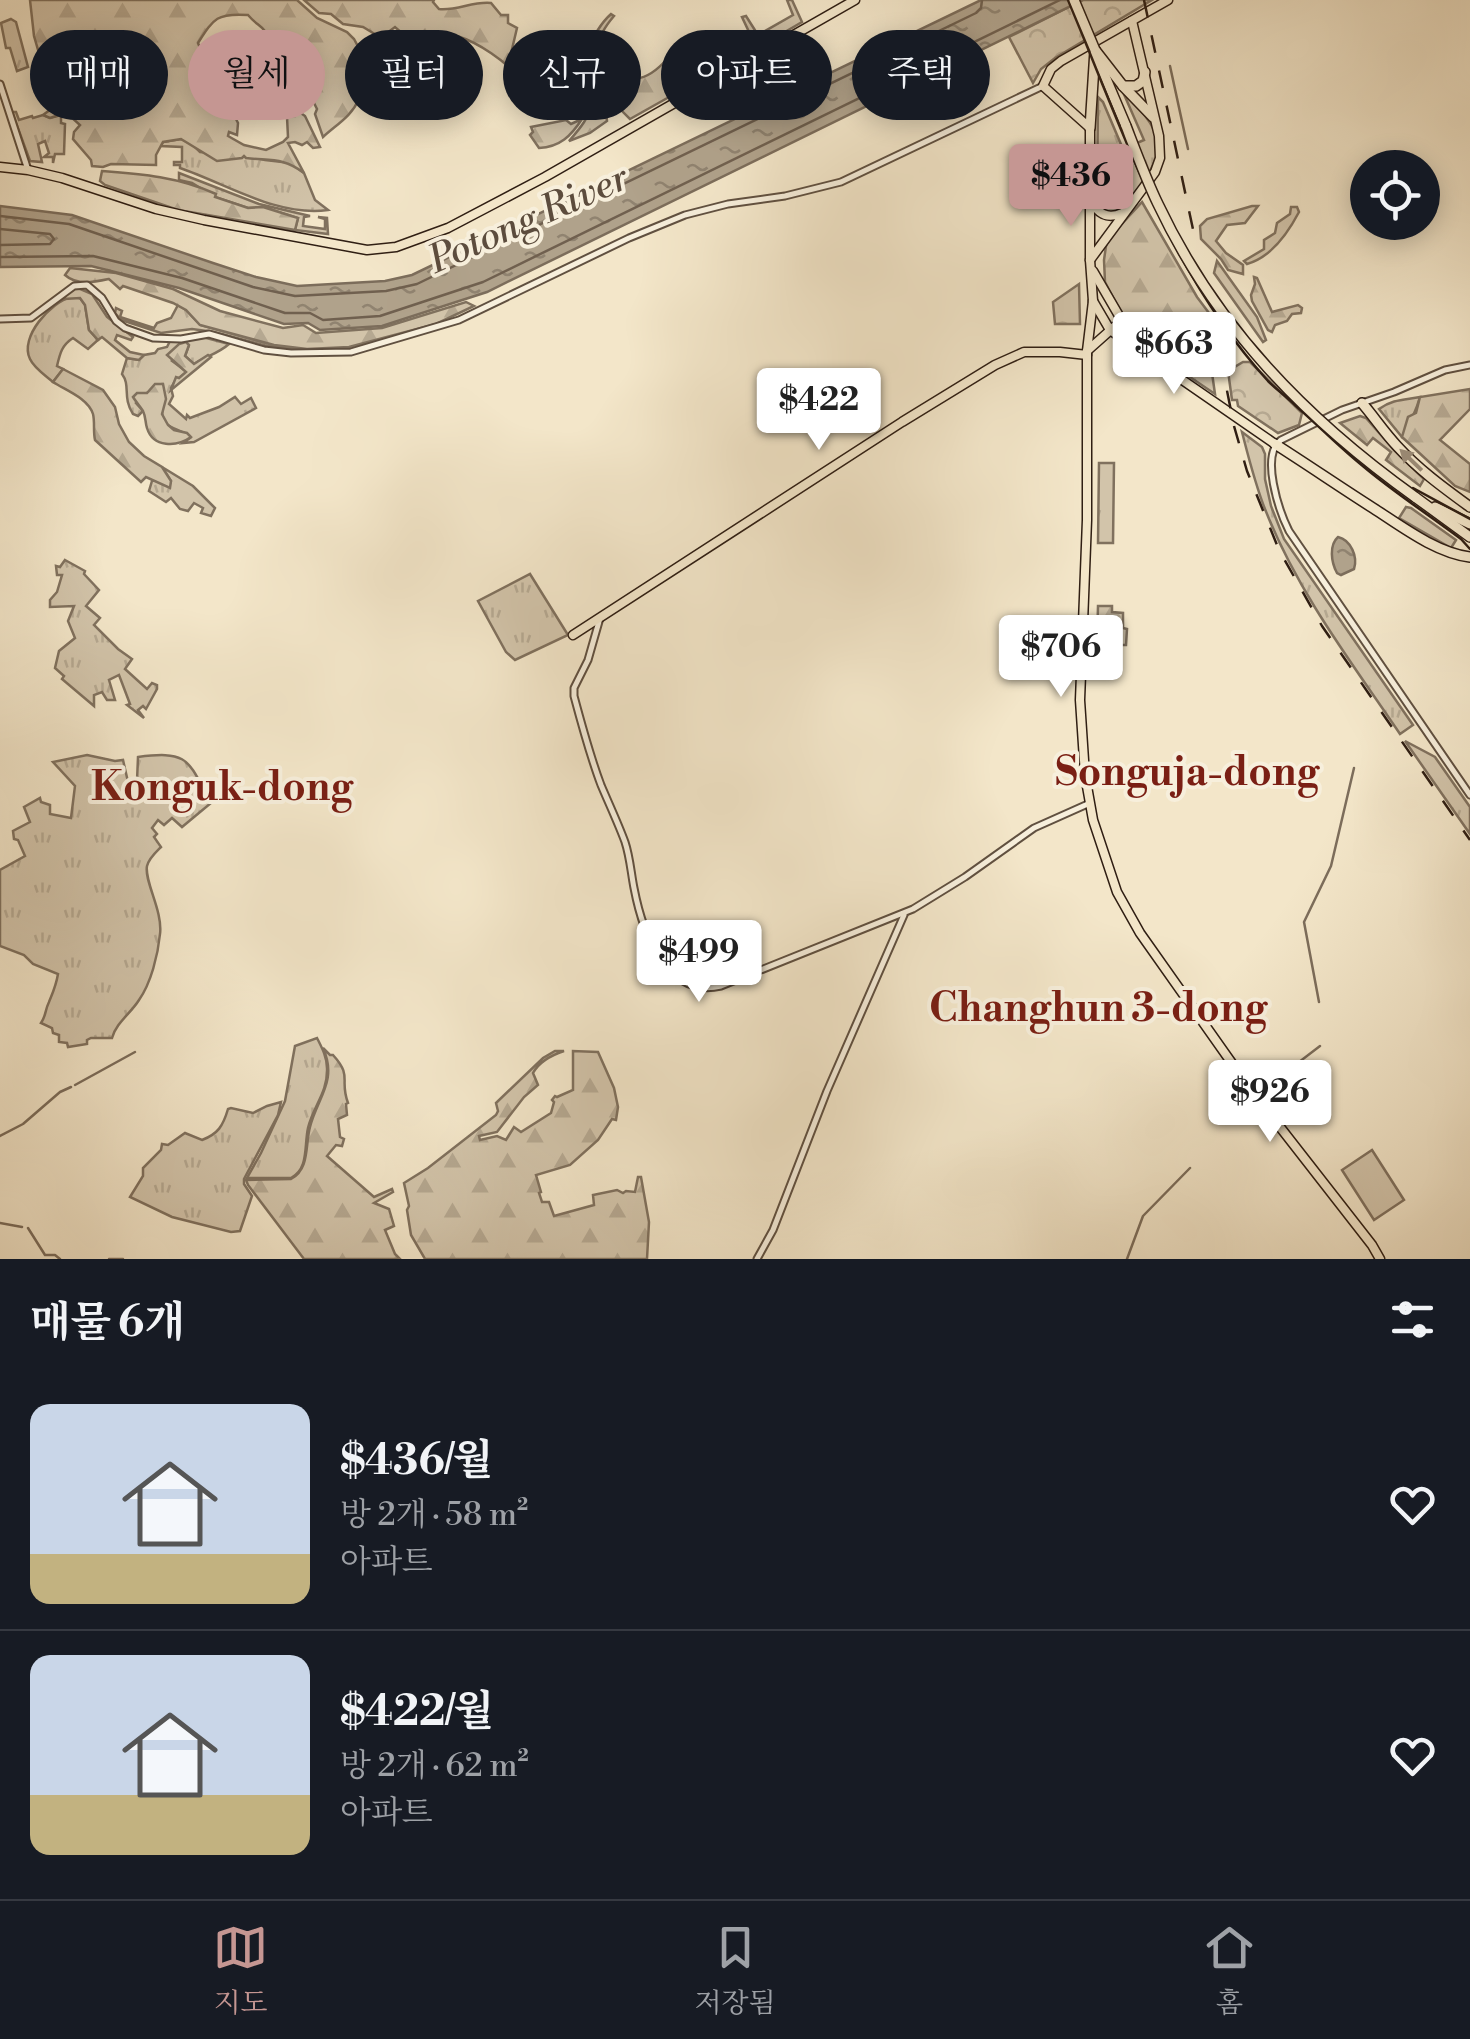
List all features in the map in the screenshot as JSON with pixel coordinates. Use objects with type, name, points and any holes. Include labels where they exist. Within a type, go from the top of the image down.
[{"type":"highway","points":[[1074,0],[1159,206],[1226,316],[1268,371],[1300,404],[1366,462],[1470,537]]},
{"type":"highway","points":[[1094,50],[1153,118]]},
{"type":"highway","points":[[1090,128],[1094,50]]},
{"type":"highway","points":[[1123,86],[1136,86],[1145,72]]},
{"type":"highway","points":[[1362,403],[1414,464],[1470,507]]},
{"type":"highway","points":[[1275,444],[1395,522],[1447,550],[1470,557]]},
{"type":"highway","points":[[1415,497],[1470,524]]},
{"type":"main road","points":[[0,167],[87,185],[156,209],[204,220],[367,250],[396,247],[448,228],[545,178],[854,0]]},
{"type":"main road","points":[[1168,0],[1062,61],[1051,69],[1043,86],[1090,128],[1092,301],[1080,700],[1085,775],[1109,872],[1140,934],[1248,1086],[1380,1259]]},
{"type":"main road","points":[[1091,264],[1155,172],[1160,158],[1159,136],[1132,21]]},
{"type":"main road","points":[[1090,199],[1107,216],[1126,212]]},
{"type":"main road","points":[[1091,264],[1120,321],[1142,352]]},
{"type":"main road","points":[[1092,301],[1104,291]]},
{"type":"main road","points":[[1092,301],[1110,330],[1275,444]]},
{"type":"main road","points":[[572,634],[995,365],[1024,352],[1088,353],[1120,321]]},
{"type":"street","points":[[0,84],[28,170]]},
{"type":"street","points":[[0,319],[31,318],[79,284],[94,290],[125,328],[153,338],[181,339],[208,334],[264,350],[351,352],[459,320],[685,215],[841,182],[1043,86]]},
{"type":"street","points":[[1470,364],[1445,370],[1324,418],[1275,444],[1272,452],[1274,486],[1289,531],[1470,795]]},
{"type":"street","points":[[600,618],[574,696],[601,784],[628,850],[644,926],[662,960],[674,976],[687,984],[721,986],[905,912],[965,877],[1034,828],[1090,802]]},
{"type":"street","points":[[756,1259],[773,1230],[827,1090],[905,912]]},
{"type":"street","points":[[890,918],[896,932]]},
{"type":"green space","points":[[30,0],[297,0],[317,18],[345,31],[345,119],[323,137],[317,120],[325,120],[325,30],[264,30],[248,15],[223,16],[208,30],[188,30],[188,120],[236,120],[237,135],[229,132],[228,136],[266,150],[288,137],[287,120],[307,120],[320,147],[313,148],[307,142],[288,143],[304,173],[283,162],[244,156],[217,161],[181,139],[163,142],[156,165],[92,166],[73,139],[80,125],[74,120],[168,120],[168,30],[33,30]]},
{"type":"green space","points":[[304,0],[434,0],[439,9],[491,3],[501,15],[508,15],[508,23],[517,28],[503,30],[503,62],[483,48],[483,30],[368,30],[319,13]]},
{"type":"green space","points":[[787,0],[792,0],[802,22],[788,30],[767,30],[793,15]]},
{"type":"green space","points":[[1083,0],[1152,0],[1055,58],[1041,69],[1033,83],[1009,37]]},
{"type":"green space","points":[[611,14],[614,16],[604,30],[598,30]]},
{"type":"green space","points":[[746,16],[755,30],[748,30],[742,17]]},
{"type":"green space","points":[[11,19],[16,22],[28,67],[17,71],[10,48],[6,48],[1,23]]},
{"type":"green space","points":[[661,65],[661,102],[641,113],[641,77]]},
{"type":"green space","points":[[1123,92],[1151,125],[1158,150],[1147,177],[1123,211],[1109,214],[1098,206],[1097,200],[1098,97],[1123,149],[1144,140]]},
{"type":"green space","points":[[12,112],[16,112],[19,120],[30,117],[30,120],[61,120],[65,124],[64,154],[55,154],[53,163],[53,157],[44,157],[49,153],[45,141],[38,144],[42,162],[30,161]]},
{"type":"green space","points":[[566,120],[571,124],[581,120],[569,135],[553,145],[539,148],[530,135],[531,127]]},
{"type":"green space","points":[[585,121],[607,121],[569,141]]},
{"type":"green space","points":[[181,139],[200,152],[291,163],[304,173],[315,200],[328,210],[271,204],[180,168],[174,162],[182,162],[182,147],[161,146],[163,142]]},
{"type":"green space","points":[[102,171],[188,184],[248,208],[263,207],[298,218],[295,230],[178,210],[105,185],[100,181]]},
{"type":"green space","points":[[179,173],[259,204],[310,216],[304,217],[303,226],[325,229],[325,219],[318,217],[327,218],[328,234],[295,230],[298,218],[215,197],[179,180]]},
{"type":"green space","points":[[1142,202],[1209,313],[1215,349],[1211,366],[1215,394],[1132,334],[1105,282],[1109,238]]},
{"type":"green space","points":[[1258,206],[1245,223],[1227,225],[1216,241],[1243,265],[1243,274],[1228,270],[1201,239],[1200,226],[1207,219]]},
{"type":"green space","points":[[1291,207],[1297,207],[1299,212],[1284,236],[1272,250],[1247,264],[1244,261],[1264,249],[1264,240],[1275,233],[1277,223],[1290,214]]},
{"type":"green space","points":[[1217,261],[1257,317],[1266,340],[1263,342],[1214,273]]},
{"type":"green space","points":[[70,268],[116,273],[173,289],[220,311],[283,328],[303,325],[316,333],[382,328],[466,302],[474,306],[436,324],[349,347],[307,349],[274,345],[200,325],[173,303],[123,286],[120,289],[109,279],[75,281],[65,275]]},
{"type":"green space","points":[[1254,277],[1272,312],[1298,305],[1301,313],[1275,325],[1272,332],[1268,330],[1252,301]]},
{"type":"green space","points":[[1079,284],[1080,324],[1055,324],[1053,302]]},
{"type":"green space","points":[[78,288],[92,294],[107,317],[133,337],[131,340],[117,335],[115,340],[130,352],[144,355],[139,360],[127,358],[89,330],[80,298],[63,299]]},
{"type":"green space","points":[[71,297],[80,298],[85,305],[89,330],[98,340],[88,349],[73,338],[69,341],[57,366],[63,369],[53,382],[32,362],[29,341],[46,313]]},
{"type":"green space","points":[[178,305],[200,325],[274,345],[307,349],[267,346],[192,329],[161,333],[121,320],[115,313],[116,308],[122,311],[120,317],[154,328],[171,318]]},
{"type":"green space","points":[[199,336],[229,344],[194,364],[185,356],[189,345],[172,361],[187,372],[171,388],[169,404],[186,419],[187,415],[190,418],[235,397],[241,404],[251,398],[256,408],[194,442],[183,443],[190,438],[168,425],[162,408],[147,393],[136,403],[143,411],[138,416],[133,414],[122,374],[127,358],[139,360],[167,347],[170,341]]},
{"type":"green space","points":[[186,342],[189,345],[185,356],[194,364],[211,357],[171,390],[176,377],[186,372],[167,355]]},
{"type":"green space","points":[[1250,362],[1302,413],[1299,425],[1278,433],[1232,400],[1228,371]]},
{"type":"green space","points":[[63,369],[103,390],[115,407],[129,442],[162,467],[171,481],[170,488],[146,477],[141,482],[95,440],[90,408],[53,382]]},
{"type":"green space","points":[[155,384],[163,384],[166,399],[162,414],[168,425],[191,437],[166,444],[150,435],[143,411],[133,397],[147,393]]},
{"type":"green space","points":[[1470,389],[1470,409],[1440,440],[1470,464],[1470,492],[1455,486],[1402,437],[1420,397]]},
{"type":"green space","points":[[1420,397],[1412,418],[1402,437],[1379,409]]},
{"type":"green space","points":[[1360,416],[1424,479],[1420,486],[1386,460],[1391,452],[1373,438],[1367,445],[1340,423]]},
{"type":"green space","points":[[1242,432],[1265,454],[1271,506],[1284,539],[1413,725],[1400,734],[1328,627],[1280,544],[1263,504]]},
{"type":"green space","points":[[1099,463],[1114,463],[1113,543],[1098,543]]},
{"type":"green space","points":[[162,467],[193,486],[215,508],[211,516],[201,513],[203,508],[194,503],[188,511],[180,509],[171,498],[166,502],[149,491],[156,480],[169,487],[171,481]]},
{"type":"green space","points":[[1406,507],[1456,540],[1451,548],[1399,518]]},
{"type":"green space","points":[[65,560],[85,571],[99,590],[86,606],[100,618],[94,625],[132,659],[125,669],[147,689],[152,683],[157,685],[146,709],[143,706],[138,710],[144,718],[127,705],[130,704],[119,675],[109,680],[115,700],[107,700],[102,692],[94,695],[94,706],[55,668],[59,651],[75,638],[68,621],[74,606],[50,607],[62,575],[57,575],[56,566],[60,567]]},
{"type":"green space","points":[[530,574],[568,635],[515,660],[506,652],[478,601]]},
{"type":"green space","points":[[1098,606],[1112,606],[1112,612],[1123,613],[1126,645],[1097,645]]},
{"type":"green space","points":[[1405,741],[1435,757],[1470,807],[1470,834]]},
{"type":"green space","points":[[87,755],[123,760],[128,782],[137,781],[138,757],[178,757],[192,768],[211,803],[182,827],[172,818],[164,825],[158,820],[152,828],[161,847],[149,860],[147,872],[160,925],[150,977],[112,1038],[91,1038],[87,1044],[68,1047],[67,1043],[59,1042],[59,1035],[52,1028],[41,1023],[58,974],[0,946],[0,870],[25,856],[13,831],[30,822],[24,807],[40,798],[50,805],[50,814],[71,818],[75,786],[53,762]]},
{"type":"green space","points":[[317,1038],[326,1060],[327,1077],[308,1128],[301,1169],[291,1178],[247,1178],[285,1101],[295,1046]]},
{"type":"green space","points":[[323,1048],[343,1068],[348,1103],[347,1115],[338,1119],[340,1137],[344,1139],[342,1146],[336,1145],[327,1156],[374,1197],[392,1189],[374,1203],[389,1209],[394,1226],[385,1230],[400,1259],[304,1259],[246,1180],[291,1179],[301,1169],[310,1127],[327,1080]]},
{"type":"green space","points":[[564,1051],[539,1065],[533,1073],[538,1085],[497,1132],[479,1136],[480,1140],[497,1136],[506,1140],[514,1127],[521,1132],[551,1113],[555,1096],[573,1090],[573,1051],[598,1052],[614,1088],[616,1120],[612,1119],[598,1140],[570,1165],[536,1175],[539,1193],[542,1202],[549,1202],[554,1216],[594,1205],[593,1195],[617,1190],[635,1192],[641,1177],[649,1222],[647,1259],[425,1259],[411,1235],[404,1183],[496,1115],[496,1103],[543,1058]]},
{"type":"green space","points":[[281,1102],[244,1179],[252,1196],[240,1231],[172,1217],[130,1197],[143,1176],[143,1168],[162,1144],[168,1145],[185,1133],[202,1140],[208,1138],[219,1129],[228,1109],[253,1113]]},
{"type":"green space","points":[[1372,1150],[1404,1200],[1374,1220],[1342,1170]]},
{"type":"water","points":[[981,0],[1083,0],[990,46],[990,30],[919,30]]},
{"type":"water","points":[[852,62],[852,113],[487,292],[382,326],[320,330],[308,323],[284,324],[179,288],[91,266],[0,267],[0,206],[72,215],[256,277],[297,286],[385,281],[412,275],[733,120],[832,120],[832,72]]},
{"type":"water","points":[[1338,537],[1350,545],[1355,559],[1354,569],[1341,575],[1335,569],[1332,554]]},
{"type":"waterway","points":[[1170,66],[1188,149]]},
{"type":"waterway","points":[[1319,1002],[1304,922],[1331,866],[1354,768]]},
{"type":"waterway","points":[[1269,1085],[1320,1046]]},
{"type":"waterway","points":[[75,1085],[135,1052]]},
{"type":"waterway","points":[[0,1136],[23,1124],[71,1087]]},
{"type":"waterway","points":[[1232,1119],[1246,1104]]},
{"type":"waterway","points":[[1127,1259],[1143,1216],[1190,1168]]},
{"type":"waterway","points":[[0,1223],[22,1227]]},
{"type":"waterway","points":[[28,1228],[45,1255],[60,1259]]},
{"type":"waterway","points":[[109,1259],[123,1259]]},
{"type":"tram line","points":[[1068,0],[1152,200],[1176,248],[1233,339],[1268,381],[1346,452],[1470,549]]},
{"type":"tram line","points":[[1413,488],[1470,519]]},
{"type":"railway","points":[[1144,0],[1194,234]]},
{"type":"railway","points":[[1213,320],[1234,426],[1247,471],[1279,550],[1322,626],[1470,840]]},
{"type":"district","name":"Songuja-dong","points":[[1187,771]]},
{"type":"district","name":"Konguk-dong","points":[[222,786]]},
{"type":"district","name":"Changhun 3-dong","points":[[1098,1007]]},
{"type":"water label","name":"Potong River","points":[[528,218]]}]
